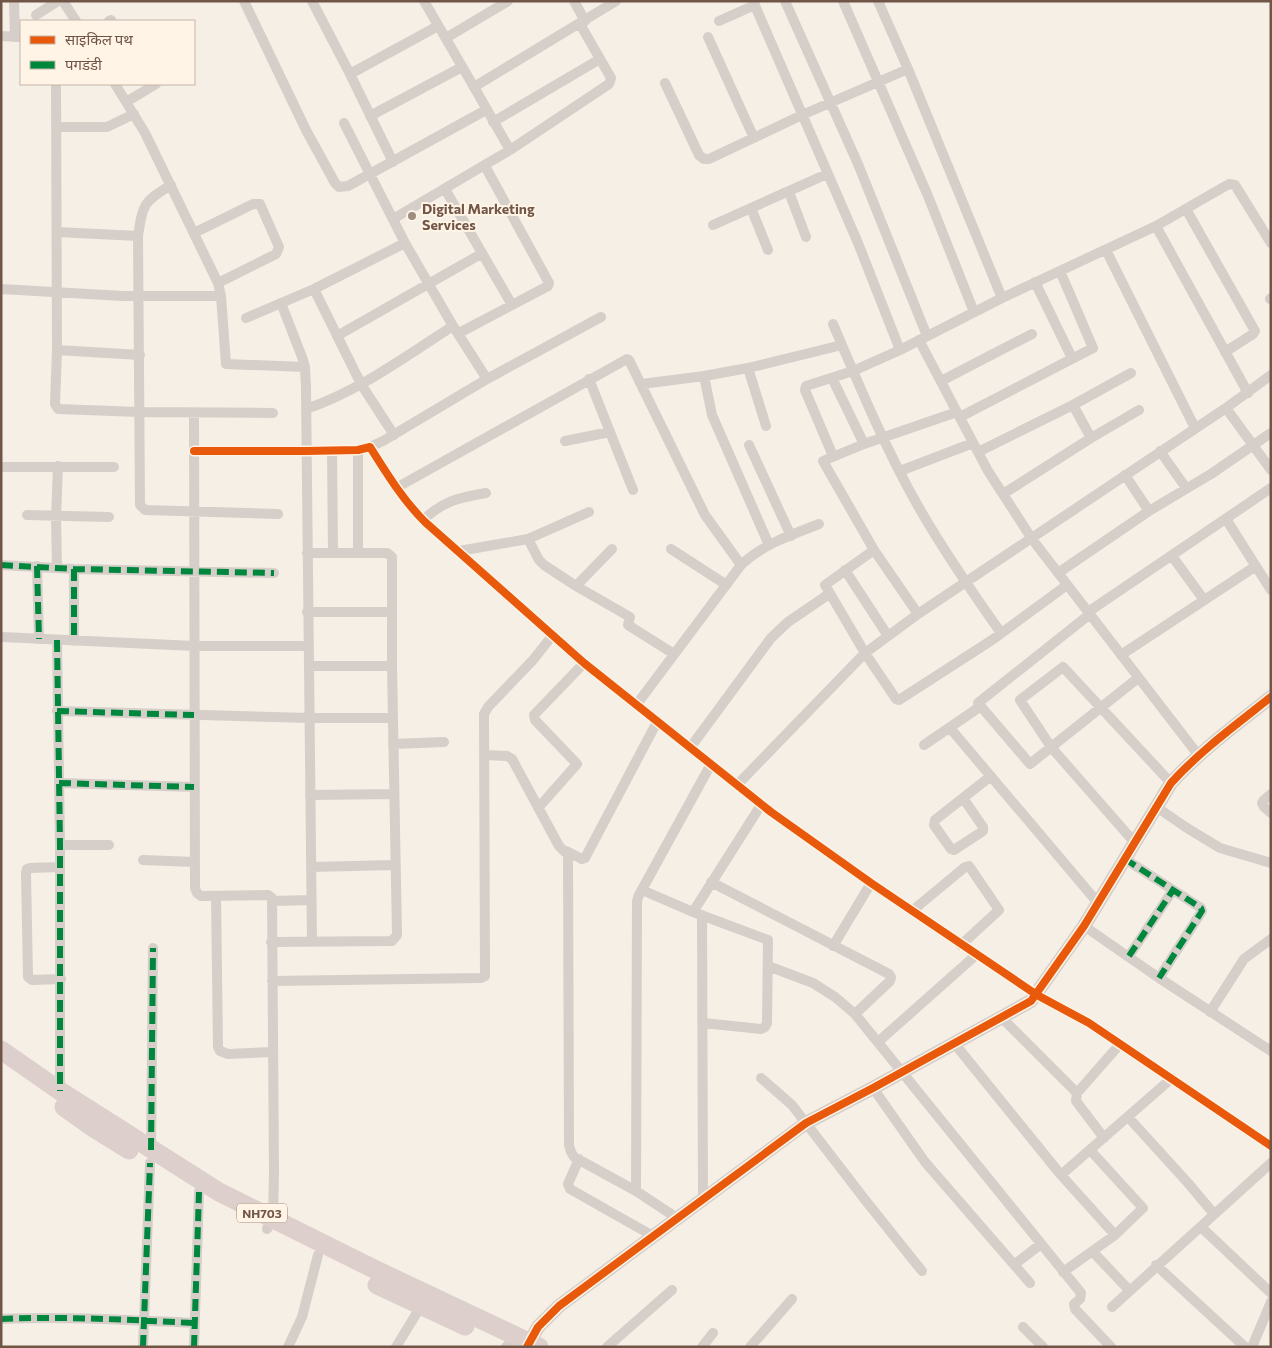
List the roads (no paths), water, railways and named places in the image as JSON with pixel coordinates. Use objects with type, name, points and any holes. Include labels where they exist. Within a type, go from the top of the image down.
[{"type":"highway","name":"NH703","points":[[1,1050],[200,1192],[376,1270],[520,1346]]},
{"type":"highway","name":"NH703","points":[[1,1063],[95,1130],[151,1156],[219,1192],[318,1255],[421,1306],[520,1346]]},
{"type":"street","points":[[1,36],[18,37],[14,1]]},
{"type":"street","points":[[36,15],[58,1]]},
{"type":"street","points":[[63,1],[75,20]]},
{"type":"street","points":[[244,1],[306,130],[338,187],[342,187],[393,162],[486,110]]},
{"type":"street","points":[[312,1],[393,162]]},
{"type":"street","points":[[424,1],[510,150]]},
{"type":"street","points":[[446,38],[508,1]]},
{"type":"street","points":[[393,219],[485,166],[609,84],[611,78],[582,22],[574,1]]},
{"type":"street","points":[[474,87],[616,1]]},
{"type":"street","points":[[785,1],[858,164],[941,381],[975,447],[1032,539],[1199,756]]},
{"type":"street","points":[[843,1],[928,196],[974,312]]},
{"type":"street","points":[[878,1],[1002,298]]},
{"type":"street","points":[[719,21],[754,3],[858,243],[900,350]]},
{"type":"street","points":[[350,74],[438,26]]},
{"type":"street","points":[[708,37],[754,138]]},
{"type":"street","points":[[493,122],[600,59]]},
{"type":"street","points":[[370,116],[462,67]]},
{"type":"street","points":[[665,83],[699,155],[704,159],[709,159],[802,115],[908,69]]},
{"type":"street","points":[[56,85],[57,350],[55,404],[58,409],[273,413]]},
{"type":"street","points":[[117,85],[172,185],[218,283],[221,296],[226,364],[305,367]]},
{"type":"street","points":[[126,102],[154,85]]},
{"type":"street","points":[[56,127],[107,127],[134,114]]},
{"type":"street","points":[[344,123],[405,242],[486,379]]},
{"type":"street","points":[[306,409],[335,398],[456,330],[512,306],[548,286],[549,281],[485,166]]},
{"type":"street","points":[[713,225],[827,174]]},
{"type":"street","points":[[833,456],[805,390],[806,386],[853,371],[900,350],[1035,282],[1156,226],[1232,184],[1235,185],[1271,242]]},
{"type":"street","points":[[172,185],[146,203],[138,236],[140,296],[140,505],[145,510],[278,514]]},
{"type":"street","points":[[445,190],[512,306]]},
{"type":"street","points":[[789,192],[806,237]]},
{"type":"street","points":[[194,233],[253,204],[260,204],[279,250],[276,254],[218,283]]},
{"type":"street","points":[[751,208],[768,250]]},
{"type":"street","points":[[1186,209],[1254,330],[1253,334],[1224,352]]},
{"type":"street","points":[[1156,226],[1248,393]]},
{"type":"street","points":[[57,232],[138,236]]},
{"type":"street","points":[[246,318],[314,289],[405,242]]},
{"type":"street","points":[[1106,250],[1195,428]]},
{"type":"street","points":[[337,336],[481,254]]},
{"type":"street","points":[[918,614],[874,550],[823,464],[825,459],[884,437],[959,415],[1091,350],[1093,345],[1060,271]]},
{"type":"street","points":[[1035,282],[1072,358]]},
{"type":"street","points":[[1,289],[140,296],[221,296]]},
{"type":"street","points":[[314,289],[361,384],[394,435]]},
{"type":"street","points":[[281,303],[305,367],[312,942]]},
{"type":"street","points":[[194,451],[358,450],[370,447],[394,435],[486,379],[601,317]]},
{"type":"street","points":[[833,324],[853,371],[918,506],[966,583],[1001,633]]},
{"type":"street","points":[[941,381],[1032,334]]},
{"type":"street","points":[[642,384],[748,368],[842,345]]},
{"type":"street","points":[[57,350],[140,355]]},
{"type":"street","points":[[396,488],[627,359],[642,384],[705,515],[741,565]]},
{"type":"street","points":[[748,368],[766,426]]},
{"type":"street","points":[[900,471],[975,447],[1073,405],[1131,374]]},
{"type":"street","points":[[704,376],[712,415],[769,545]]},
{"type":"street","points":[[738,784],[865,653],[918,614],[1032,539],[1271,376]]},
{"type":"street","points":[[832,378],[864,444]]},
{"type":"street","points":[[589,379],[633,490]]},
{"type":"street","points":[[1073,405],[1091,438]]},
{"type":"street","points":[[1226,408],[1271,470]]},
{"type":"street","points":[[1003,494],[1139,410]]},
{"type":"street","points":[[194,413],[195,888],[201,896],[268,895],[272,898],[273,1052],[270,1224]]},
{"type":"street","points":[[565,441],[610,432]]},
{"type":"street","points":[[1058,573],[1149,511],[1211,474],[1271,433]]},
{"type":"street","points":[[749,445],[790,536]]},
{"type":"street","points":[[370,447],[396,488],[422,520],[584,663],[738,784],[761,805],[871,884],[1036,995],[1090,1023],[1271,1146]]},
{"type":"street","points":[[332,450],[333,552]]},
{"type":"street","points":[[358,450],[358,552]]},
{"type":"street","points":[[1160,451],[1186,488]]},
{"type":"street","points":[[57,568],[56,516],[58,466]]},
{"type":"street","points":[[1,467],[114,467]]},
{"type":"street","points":[[1125,475],[1149,511]]},
{"type":"street","points":[[1138,678],[1030,764],[978,703],[1089,613],[1271,488]]},
{"type":"street","points":[[422,520],[444,503],[486,493]]},
{"type":"street","points":[[458,552],[528,539],[588,512]]},
{"type":"street","points":[[27,515],[109,517]]},
{"type":"street","points":[[1226,519],[1271,590]]},
{"type":"street","points":[[637,704],[725,584],[749,557],[769,545],[819,524]]},
{"type":"street","points":[[528,539],[539,560],[551,570],[630,617],[628,625],[674,654]]},
{"type":"street","points":[[576,586],[612,549]]},
{"type":"street","points":[[671,549],[725,584]]},
{"type":"street","points":[[874,550],[826,583],[825,588],[865,653],[898,700],[1001,633],[1067,585]]},
{"type":"street","points":[[271,942],[392,941],[397,935],[392,557],[387,553],[307,553]]},
{"type":"street","points":[[1172,556],[1204,600]]},
{"type":"street","points":[[1,565],[74,569],[274,573]]},
{"type":"street","points":[[37,566],[38,639]]},
{"type":"street","points":[[1121,655],[1256,566]]},
{"type":"street","points":[[74,569],[74,640]]},
{"type":"street","points":[[844,570],[888,636]]},
{"type":"street","points":[[690,748],[771,638],[788,622],[829,594]]},
{"type":"street","points":[[307,612],[392,612]]},
{"type":"street","points":[[272,981],[480,978],[484,976],[484,714],[488,707],[534,660],[552,636]]},
{"type":"street","points":[[2,637],[194,646],[309,646]]},
{"type":"street","points":[[57,640],[61,980],[60,1091]]},
{"type":"street","points":[[539,807],[577,762],[535,720],[534,715],[584,663]]},
{"type":"street","points":[[309,666],[392,666]]},
{"type":"street","points":[[1135,843],[1051,747],[1020,700],[1063,667],[1171,783]]},
{"type":"street","points":[[520,1346],[559,1306],[806,1123],[1024,1006],[1036,995],[1084,926],[1135,843],[1155,806],[1171,783],[1184,768],[1271,696]]},
{"type":"street","points":[[924,745],[981,706]]},
{"type":"street","points":[[57,711],[309,718],[393,718]]},
{"type":"street","points":[[484,755],[510,757],[560,846],[582,859],[585,858],[657,722]]},
{"type":"street","points":[[950,728],[1098,903]]},
{"type":"street","points":[[394,744],[444,742]]},
{"type":"street","points":[[636,1191],[636,907],[642,890],[711,764]]},
{"type":"street","points":[[963,798],[983,827],[983,830],[954,850],[951,849],[934,822],[963,798],[991,776]]},
{"type":"street","points":[[59,782],[194,787]]},
{"type":"street","points":[[310,795],[394,794]]},
{"type":"street","points":[[1271,794],[1262,803],[1271,814]]},
{"type":"street","points":[[703,1200],[703,1023],[698,914],[711,882],[761,805]]},
{"type":"street","points":[[1155,806],[1220,848],[1271,863]]},
{"type":"street","points":[[60,845],[109,845]]},
{"type":"street","points":[[566,851],[568,855],[569,1145],[571,1152],[579,1159],[636,1191],[677,1218]]},
{"type":"street","points":[[1125,859],[1201,908],[1202,911],[1159,978]]},
{"type":"street","points":[[143,860],[195,862]]},
{"type":"street","points":[[311,867],[395,865]]},
{"type":"street","points":[[912,911],[965,867],[969,866],[1000,910],[961,944]]},
{"type":"street","points":[[60,867],[30,868],[27,869],[26,873],[28,977],[32,980],[61,980]]},
{"type":"street","points":[[711,882],[891,977],[890,981],[855,1014]]},
{"type":"street","points":[[833,946],[871,884]]},
{"type":"street","points":[[642,890],[698,914],[768,940],[767,1023],[765,1027],[762,1029],[703,1023]]},
{"type":"street","points":[[1129,956],[1173,890]]},
{"type":"street","points":[[216,896],[218,1047],[220,1051],[228,1054],[273,1052]]},
{"type":"street","points":[[272,901],[311,900]]},
{"type":"street","points":[[1084,926],[1159,978],[1271,1051]]},
{"type":"street","points":[[1210,1012],[1244,959],[1271,940]]},
{"type":"street","points":[[143,1347],[151,1156],[153,948]]},
{"type":"street","points":[[878,1042],[976,954]]},
{"type":"street","points":[[768,966],[813,983],[836,998],[855,1014],[1081,1294],[1080,1299],[1074,1304],[1075,1308],[1111,1347]]},
{"type":"street","points":[[1002,1018],[1077,1093]]},
{"type":"street","points":[[954,1043],[1061,1175],[1114,1235]]},
{"type":"street","points":[[1104,1138],[1076,1101],[1077,1093],[1120,1044]]},
{"type":"street","points":[[761,1078],[792,1105],[922,1271]]},
{"type":"street","points":[[1061,1175],[1172,1078]]},
{"type":"street","points":[[873,1088],[925,1162],[1030,1283]]},
{"type":"street","points":[[1128,1117],[1214,1214]]},
{"type":"street","points":[[1062,1272],[1093,1252],[1143,1208],[1090,1150]]},
{"type":"street","points":[[579,1159],[568,1184],[570,1189],[653,1236]]},
{"type":"street","points":[[1112,1307],[1271,1163]]},
{"type":"street","points":[[194,1347],[200,1192]]},
{"type":"street","points":[[1201,1227],[1271,1293]]},
{"type":"street","points":[[1015,1264],[1041,1244]]},
{"type":"street","points":[[1093,1252],[1129,1290]]},
{"type":"street","points":[[288,1347],[302,1317],[318,1255]]},
{"type":"street","points":[[1156,1266],[1245,1347]]},
{"type":"street","points":[[607,1347],[672,1290]]},
{"type":"street","points":[[750,1347],[792,1299]]},
{"type":"street","points":[[1252,1347],[1271,1302]]},
{"type":"street","points":[[396,1347],[421,1306]]},
{"type":"street","points":[[1,1319],[144,1320],[194,1323]]},
{"type":"street","points":[[1023,1327],[1044,1347]]},
{"type":"street","points":[[702,1347],[713,1333]]},
{"type":"place","name":"Digital Marketing Services","points":[[412,216]]}]
